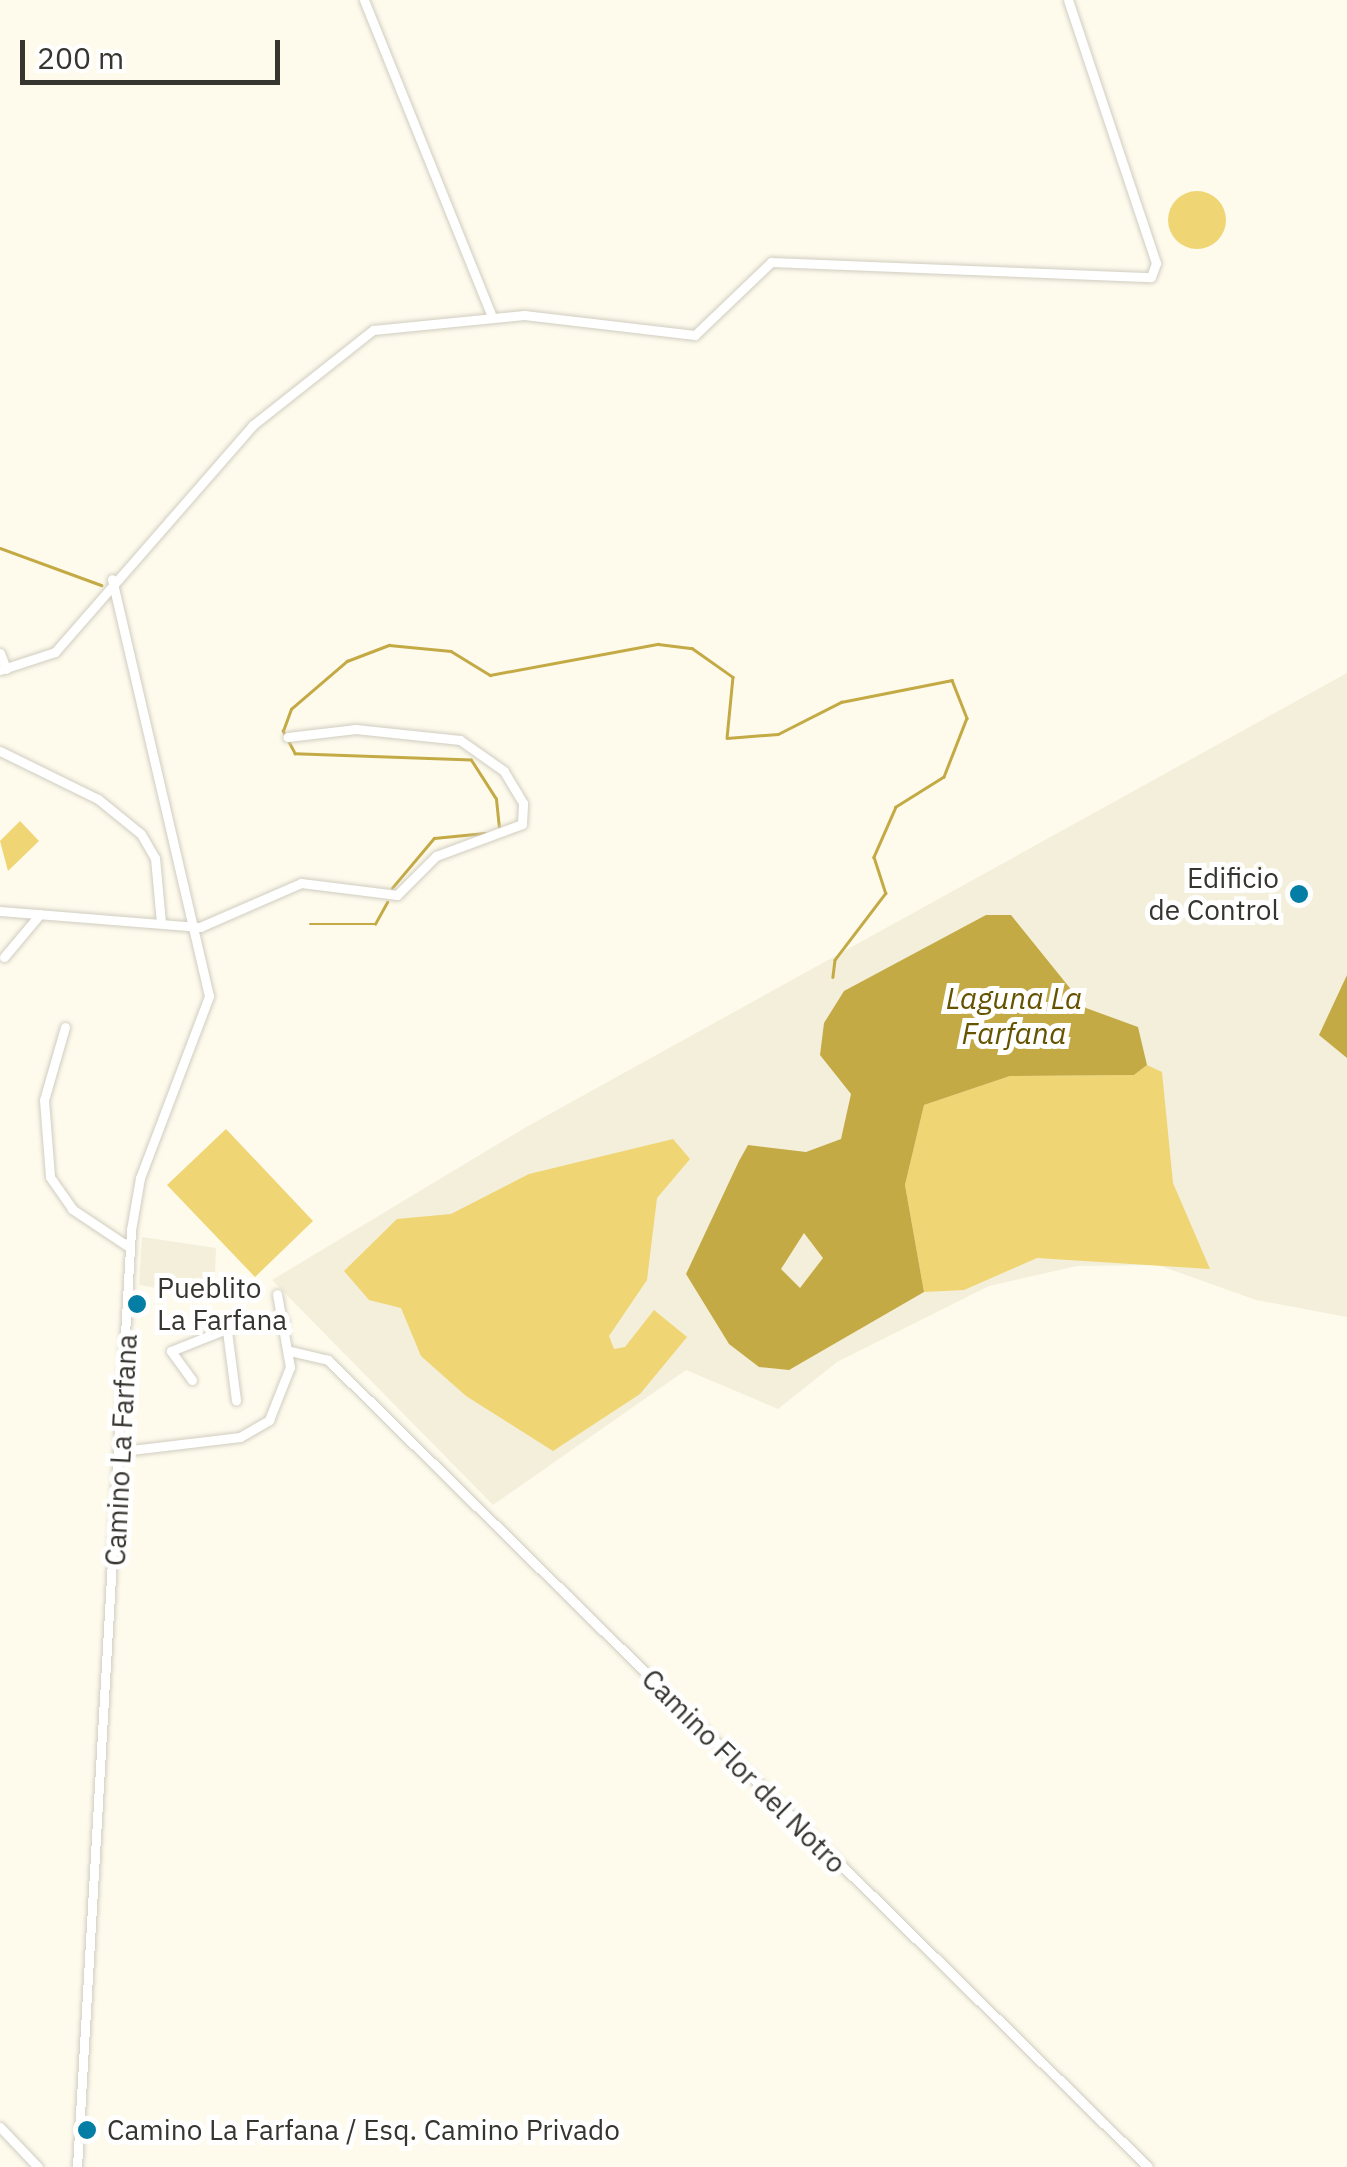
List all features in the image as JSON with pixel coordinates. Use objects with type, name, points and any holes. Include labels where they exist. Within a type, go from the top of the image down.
[{"type":"street","points":[[364,0],[491,315]]},
{"type":"street","points":[[0,653],[3,670],[51,656],[112,579],[253,425],[348,344],[395,324],[491,315],[695,335],[771,262],[1151,278],[1156,263],[1068,0]]},
{"type":"street","name":"Camino La Farfana","points":[[77,2167],[123,1451],[129,1247],[146,1162],[208,1008],[200,927],[112,579]]},
{"type":"street","points":[[0,911],[200,927],[301,882],[397,895],[436,856],[510,836],[522,824],[524,803],[504,771],[460,740],[356,729],[287,738]]},
{"type":"street","points":[[0,751],[98,799],[141,834],[155,858],[161,923]]},
{"type":"street","points":[[15,966],[2,955],[40,914]]},
{"type":"street","points":[[65,1026],[44,1100],[50,1177],[72,1209],[129,1247]]},
{"type":"street","points":[[123,1451],[259,1430],[276,1408],[290,1351],[277,1294]]},
{"type":"street","points":[[192,1380],[171,1350],[228,1330],[284,1321]]},
{"type":"street","points":[[228,1330],[236,1400]]},
{"type":"street","name":"Camino Flor del Notro","points":[[290,1351],[328,1360],[1148,2167]]},
{"type":"street","points":[[0,2127],[38,2167]]},
{"type":"shaded area","points":[[1197,191],[1218,199],[1226,220],[1218,241],[1197,249],[1176,241],[1168,220],[1176,199]]},
{"type":"shaded area","points":[[1347,673],[1347,1317],[1256,1300],[1158,1265],[1077,1266],[989,1286],[837,1362],[778,1409],[686,1370],[493,1505],[272,1280],[528,1126]]},
{"type":"shaded area","points":[[20,821],[39,841],[8,871],[0,841]]},
{"type":"shaded area","points":[[1147,1065],[1162,1072],[1173,1183],[1210,1269],[1037,1258],[964,1290],[924,1292],[905,1185],[924,1105],[1010,1076],[1134,1075]]},
{"type":"shaded area","points":[[226,1129],[313,1221],[255,1277],[167,1185]]},
{"type":"shaded area","points":[[673,1139],[690,1159],[657,1198],[647,1280],[609,1336],[614,1349],[625,1347],[654,1310],[687,1337],[640,1394],[553,1451],[466,1396],[421,1356],[401,1308],[369,1300],[344,1271],[397,1219],[451,1214],[529,1174]]},
{"type":"shaded area","points":[[142,1237],[216,1248],[214,1298],[139,1285]]},
{"type":"water","name":"Laguna La Farfana","points":[[986,915],[1011,915],[1086,1008],[1138,1027],[1147,1065],[1134,1075],[1010,1076],[924,1105],[905,1185],[924,1292],[789,1370],[759,1367],[729,1344],[686,1274],[748,1145],[806,1152],[841,1139],[851,1094],[820,1055],[824,1023],[844,991]],"holes":[[[804,1233],[823,1258],[800,1288],[781,1269]]]},
{"type":"water","points":[[1347,975],[1347,1058],[1319,1035]]},
{"type":"waterway","points":[[0,548],[101,585]]},
{"type":"waterway","points":[[499,828],[496,799],[471,760],[295,754],[283,731],[291,709],[347,661],[389,645],[451,651],[490,675],[658,644],[692,648],[733,677],[727,738],[778,734],[841,702],[952,680],[967,718],[944,777],[896,807],[874,857],[886,893],[835,960],[833,977]]},
{"type":"waterway","points":[[392,888],[434,838],[485,833]]},
{"type":"waterway","points":[[310,924],[375,924],[387,902]]},
{"type":"place","name":"Edificio de Control","points":[[1299,894]]},
{"type":"place","name":"Pueblito La Farfana","points":[[137,1304]]},
{"type":"place","name":"Camino La Farfana / Esq. Camino Privado","points":[[87,2130]]}]
